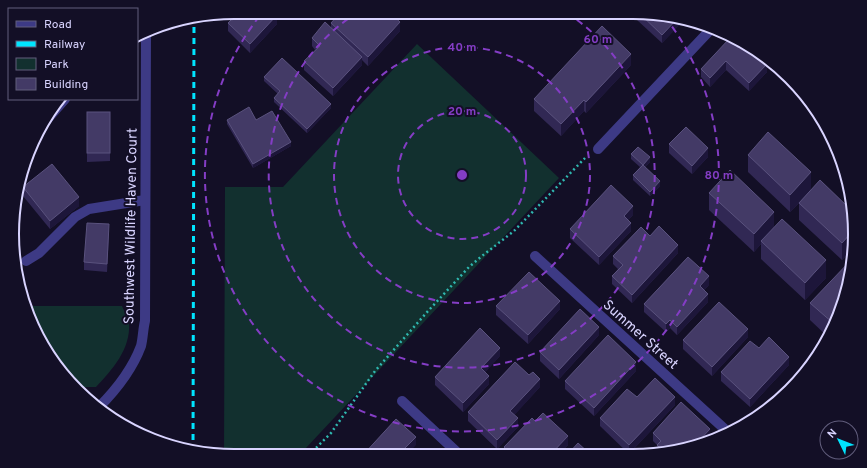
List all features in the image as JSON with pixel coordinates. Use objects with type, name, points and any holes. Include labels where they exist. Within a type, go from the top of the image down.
[{"type":"street","points":[[598,149],[708,32]]},
{"type":"street","name":"Southwest Wildlife Haven Court","points":[[102,404],[125,378],[135,360],[141,344],[144,321],[146,38]]},
{"type":"street","points":[[26,261],[39,253],[75,217],[89,209],[145,200]]},
{"type":"street","name":"Summer Street","points":[[535,256],[724,429]]},
{"type":"street","points":[[402,401],[454,449]]},
{"type":"path","points":[[315,449],[342,419],[375,371],[469,267],[514,231],[582,160],[598,149]]},
{"type":"green space","points":[[417,44],[559,178],[305,449],[224,449],[225,187],[283,187]]},
{"type":"green space","points":[[31,306],[122,306],[129,323],[127,342],[114,366],[96,387],[83,387],[63,365],[48,342]]},
{"type":"building","points":[[232,19],[273,19],[250,44],[228,23]]},
{"type":"building","points":[[335,19],[397,19],[400,22],[368,57],[331,23]]},
{"type":"building","points":[[645,19],[673,23],[662,35]]},
{"type":"building","points":[[325,22],[362,57],[333,88],[304,61],[320,46],[312,38]]},
{"type":"building","points":[[602,26],[631,54],[586,102],[584,100],[561,124],[534,99]]},
{"type":"building","points":[[727,41],[766,65],[749,83],[726,61],[710,78],[701,69]]},
{"type":"building","points":[[282,58],[331,104],[307,129],[274,98],[280,91],[264,77]]},
{"type":"building","points":[[249,107],[256,120],[272,111],[291,142],[253,164],[227,120]]},
{"type":"building","points":[[87,112],[110,112],[110,153],[87,153]]},
{"type":"building","points":[[686,127],[708,148],[692,166],[669,144]]},
{"type":"building","points":[[768,132],[811,172],[790,195],[748,155]]},
{"type":"building","points":[[638,147],[650,157],[643,165],[631,154]]},
{"type":"building","points":[[52,164],[79,197],[50,221],[24,188],[24,186]]},
{"type":"building","points":[[643,165],[660,181],[650,192],[633,175]]},
{"type":"building","points":[[730,170],[774,212],[754,234],[709,193]]},
{"type":"building","points":[[820,180],[846,205],[848,236],[842,243],[799,203]]},
{"type":"building","points":[[611,185],[633,206],[624,216],[631,223],[599,257],[570,229]]},
{"type":"building","points":[[782,219],[826,260],[805,283],[761,241]]},
{"type":"building","points":[[87,223],[109,224],[107,264],[84,262]]},
{"type":"building","points":[[659,226],[678,245],[632,295],[612,276],[623,265],[613,256],[641,227],[650,236]]},
{"type":"building","points":[[688,257],[709,276],[700,286],[708,294],[677,327],[670,320],[666,324],[644,304]]},
{"type":"building","points":[[845,266],[841,290],[830,320],[810,303]]},
{"type":"building","points":[[529,272],[560,301],[528,335],[496,306]]},
{"type":"building","points":[[719,302],[748,329],[712,367],[683,340]]},
{"type":"building","points":[[580,309],[599,327],[559,370],[540,352]]},
{"type":"building","points":[[480,328],[500,348],[481,368],[489,376],[463,403],[435,377]]},
{"type":"building","points":[[608,335],[636,362],[594,408],[565,381]]},
{"type":"building","points":[[769,337],[789,357],[750,399],[721,372],[750,341],[759,348]]},
{"type":"building","points":[[515,362],[529,375],[533,372],[540,379],[510,411],[518,418],[497,440],[468,412]]},
{"type":"building","points":[[655,378],[675,397],[629,445],[600,418],[627,389],[637,397]]},
{"type":"building","points":[[681,402],[710,429],[701,438],[659,447],[657,445],[661,441],[653,433]]},
{"type":"building","points":[[543,413],[568,436],[556,449],[506,449],[504,447],[532,418],[535,421]]},
{"type":"building","points":[[396,419],[416,437],[404,449],[368,449]]},
{"type":"building","points":[[578,443],[585,449],[573,449]]},
{"type":"railway","points":[[193,445],[194,23]]}]
